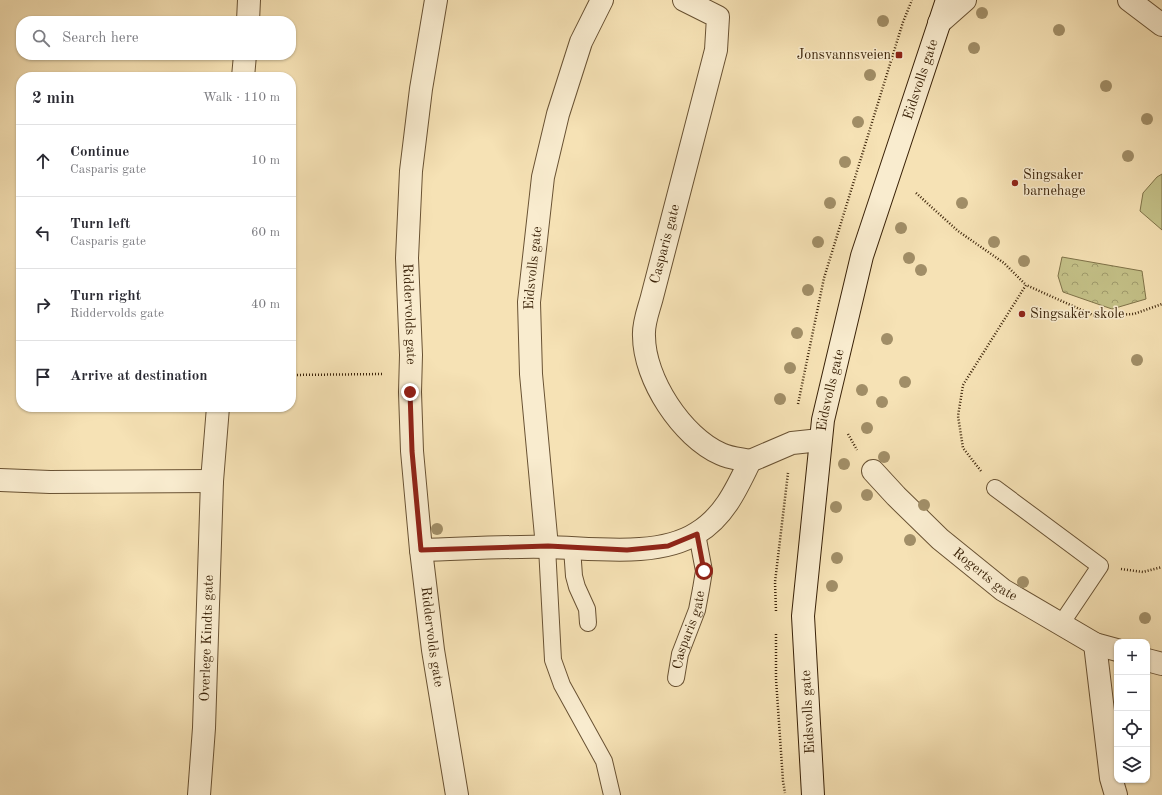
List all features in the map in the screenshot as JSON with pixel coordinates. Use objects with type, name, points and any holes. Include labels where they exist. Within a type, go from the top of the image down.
[{"type":"street","points":[[248,16],[249,0]]},
{"type":"street","name":"Riddervolds gate","points":[[436,0],[421,89],[411,171],[407,258],[412,451],[421,550],[433,650],[457,795]]},
{"type":"street","name":"Eidsvolls gate","points":[[548,546],[531,374],[529,302],[543,176],[558,114],[581,42],[602,0]]},
{"type":"street","name":"Casparis gate","points":[[684,0],[718,17],[716,50],[643,335],[646,356],[653,377],[671,409],[694,437],[721,454],[750,461]]},
{"type":"street","name":"Eidsvolls gate","points":[[813,795],[803,616],[823,420],[862,256],[947,0]]},
{"type":"street","points":[[940,23],[965,0]]},
{"type":"street","points":[[1129,0],[1162,25]]},
{"type":"street","points":[[244,72],[245,60]]},
{"type":"street","name":"Overlege Kindts gate","points":[[198,795],[204,728],[212,481],[218,412]]},
{"type":"street","points":[[421,550],[548,546],[627,550],[668,546],[697,534],[718,517],[734,495],[750,461],[792,443],[820,440]]},
{"type":"street","name":"Rogerts gate","points":[[874,471],[896,496],[940,539],[1003,590],[1095,644],[1114,649]]},
{"type":"street","points":[[0,480],[50,482],[212,481]]},
{"type":"street","points":[[1095,644],[1111,778],[1116,795]]},
{"type":"street","points":[[1150,661],[1162,664]]},
{"type":"lane","points":[[995,488],[1100,566],[1061,624]]},
{"type":"lane","name":"Casparis gate","points":[[676,678],[680,654],[697,610],[704,571],[697,534]]},
{"type":"lane","points":[[548,546],[553,660],[562,685],[604,761],[612,795]]},
{"type":"lane","points":[[572,548],[574,576],[577,588],[587,609],[588,623]]},
{"type":"path","points":[[867,138],[903,22],[912,0]]},
{"type":"path","points":[[916,193],[958,231],[1004,264],[1026,284],[1095,316],[1134,314],[1162,304]]},
{"type":"path","points":[[995,488],[964,448],[958,416],[963,385],[1026,284]]},
{"type":"path","points":[[296,375],[410,373]]},
{"type":"path","points":[[846,429],[859,454],[874,471]]},
{"type":"path","points":[[1100,566],[1143,572],[1162,567]]},
{"type":"green space","points":[[1162,174],[1162,230],[1140,211],[1143,193],[1157,177]]},
{"type":"green space","points":[[1062,257],[1142,271],[1146,299],[1112,309],[1063,292],[1058,276]]},
{"type":"place","name":"Jonsvannsveien","points":[[899,55]]},
{"type":"place","name":"Singsaker barnehage","points":[[1015,183]]},
{"type":"place","name":"Singsaker skole","points":[[1022,314]]},
{"type":"route","points":[[410,392],[412,451],[421,550],[548,546],[627,550],[668,546],[697,534],[704,571]]}]
